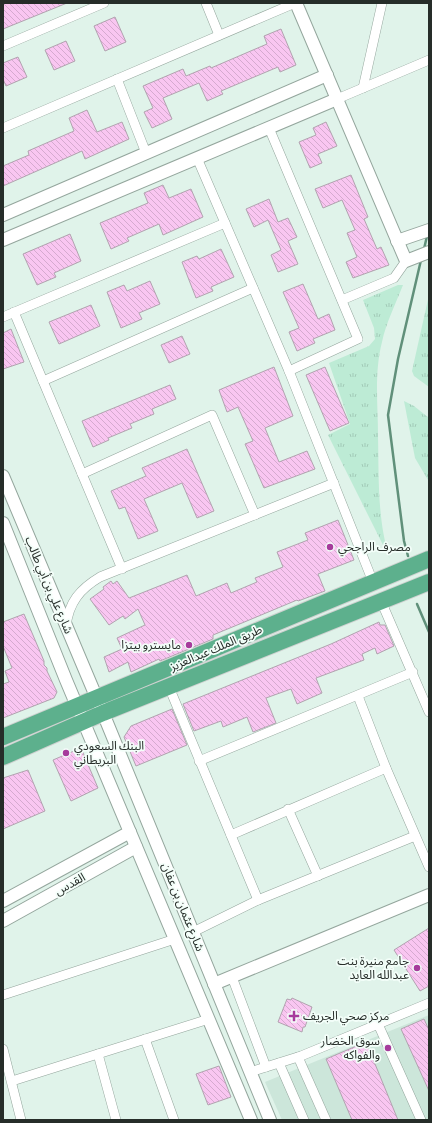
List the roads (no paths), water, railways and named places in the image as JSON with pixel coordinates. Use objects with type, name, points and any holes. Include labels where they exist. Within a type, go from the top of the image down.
[{"type":"highway","name":"طريق الملك عبدالعزيز","points":[[3,738],[76,704],[429,559]]},
{"type":"highway","name":"طريق الملك عبدالعزيز","points":[[3,757],[103,713],[429,582]]},
{"type":"street","points":[[3,46],[104,3]]},
{"type":"street","points":[[206,3],[219,35]]},
{"type":"street","points":[[3,128],[296,3],[406,261]]},
{"type":"street","points":[[363,88],[382,3]]},
{"type":"street","points":[[3,240],[429,60]]},
{"type":"street","points":[[3,214],[327,74]]},
{"type":"street","points":[[117,79],[146,153]]},
{"type":"street","points":[[269,128],[358,339],[289,371]]},
{"type":"street","points":[[197,158],[289,371],[373,582]]},
{"type":"street","points":[[3,317],[225,223]]},
{"type":"street","points":[[397,241],[429,230]]},
{"type":"street","points":[[342,300],[394,278],[406,261],[429,252]]},
{"type":"street","points":[[43,381],[253,288]]},
{"type":"street","points":[[14,312],[122,569]]},
{"type":"street","points":[[82,474],[212,415],[255,515]]},
{"type":"street","name":"شارع علي بن أبي طالب","points":[[3,476],[96,696]]},
{"type":"street","points":[[66,626],[68,612],[79,592],[100,577],[334,483]]},
{"type":"street","name":"شارع علي بن أبي طالب","points":[[3,523],[76,704]]},
{"type":"street","points":[[382,601],[429,712]]},
{"type":"street","points":[[200,761],[413,672]]},
{"type":"street","points":[[169,687],[258,900]]},
{"type":"street","name":"شارع عثمان بن عفان","points":[[96,696],[270,1120]]},
{"type":"street","points":[[358,696],[386,768],[429,867]]},
{"type":"street","name":"شارع عثمان بن عفان","points":[[76,704],[251,1120]]},
{"type":"street","points":[[231,835],[288,809],[386,768]]},
{"type":"street","points":[[288,809],[318,876]]},
{"type":"street","name":"القدس","points":[[3,901],[130,832]]},
{"type":"street","points":[[193,932],[258,900],[415,836]]},
{"type":"street","name":"القدس","points":[[3,921],[136,847]]},
{"type":"street","points":[[214,984],[429,895]]},
{"type":"street","points":[[3,996],[175,939]]},
{"type":"street","points":[[232,977],[266,1067]]},
{"type":"street","points":[[250,1072],[298,1058],[429,1003]]},
{"type":"street","points":[[12,1081],[209,1019]]},
{"type":"street","points":[[378,1024],[421,1120]]},
{"type":"street","points":[[145,1039],[174,1120]]},
{"type":"street","points":[[3,1049],[21,1120]]},
{"type":"street","points":[[98,1054],[116,1120]]},
{"type":"street","points":[[298,1058],[326,1120]]},
{"type":"street","points":[[279,1063],[304,1120]]},
{"type":"waterway","points":[[424,249],[427,236]]},
{"type":"waterway","points":[[408,556],[404,541],[388,415],[398,359],[421,260]]},
{"type":"waterway","points":[[417,604],[429,632]]},
{"type":"place","name":"مصرف الراجحي","points":[[330,547]]},
{"type":"place","name":"مايسترو بيتزا","points":[[189,645]]},
{"type":"place","name":"البنك السعودي البريطاني","points":[[66,753]]},
{"type":"place","name":"جامع منيرة بنت عبدالله العايد","points":[[417,968]]},
{"type":"place","name":"مركز صحي الجريف","points":[[294,1016]]},
{"type":"place","name":"سوق الخضار والفواكه","points":[[388,1048]]}]
